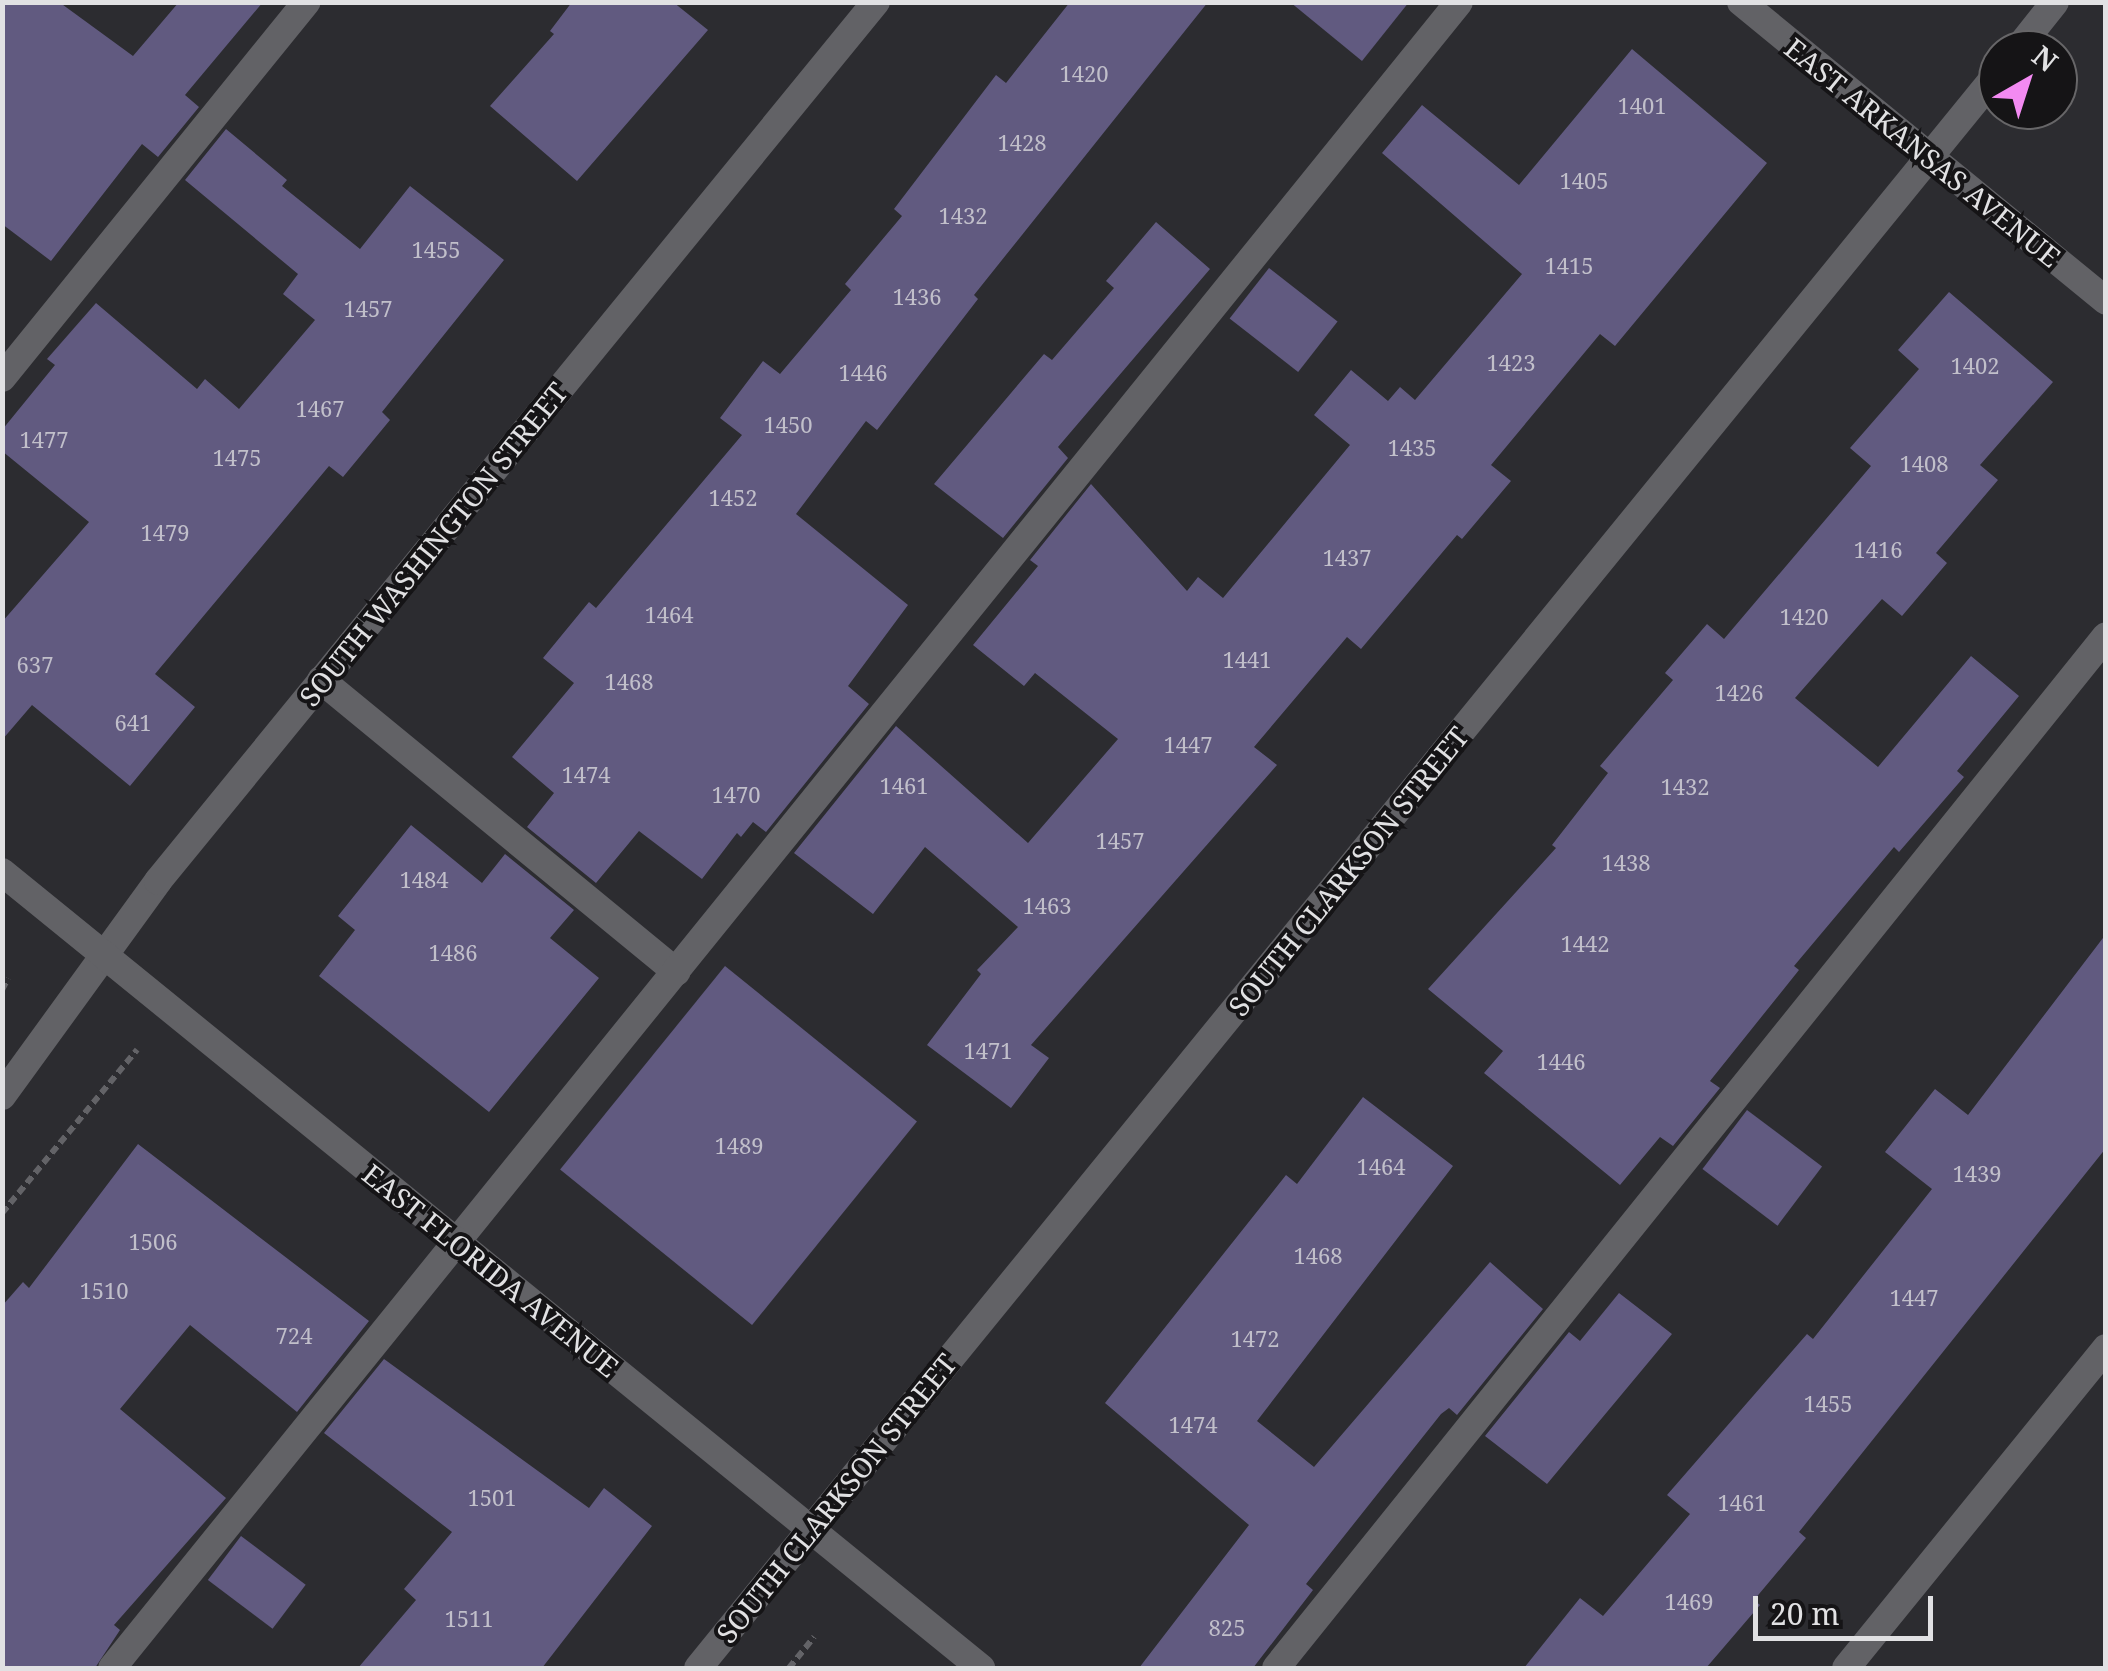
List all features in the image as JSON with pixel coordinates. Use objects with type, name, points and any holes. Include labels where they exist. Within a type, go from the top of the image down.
[{"type":"street","points":[[2,378],[306,2]]},
{"type":"street","name":"SOUTH WASHINGTON STREET","points":[[2,1096],[108,957],[158,881],[876,2]]},
{"type":"street","points":[[112,1668],[1459,2]]},
{"type":"street","name":"EAST ARKANSAS AVENUE","points":[[1741,2],[2106,300]]},
{"type":"street","points":[[2032,30],[2055,2]]},
{"type":"street","name":"SOUTH CLARKSON STREET","points":[[698,1668],[1978,98]]},
{"type":"street","points":[[1276,1668],[2106,636]]},
{"type":"street","points":[[321,680],[677,972]]},
{"type":"street","name":"EAST FLORIDA AVENUE","points":[[2,872],[981,1668]]},
{"type":"street","points":[[1846,1668],[2106,1348]]},
{"type":"path","points":[[2,990],[8,978]]},
{"type":"path","points":[[2,1213],[136,1050]]},
{"type":"path","points":[[789,1668],[814,1637]]},
{"type":"building","points":[[2,2],[59,2],[133,56],[179,2],[263,2],[185,95],[199,107],[158,157],[142,144],[51,261],[2,224]]},
{"type":"building","points":[[572,2],[673,2],[708,30],[577,181],[490,106],[554,34],[550,31]]},
{"type":"building","points":[[1070,2],[1208,2],[974,295],[978,299],[877,430],[866,421],[796,514],[908,605],[848,686],[869,704],[766,832],[753,822],[741,837],[737,833],[702,879],[639,831],[596,883],[527,827],[554,793],[512,757],[574,683],[543,658],[589,602],[596,608],[742,435],[720,418],[763,361],[780,374],[851,290],[845,284],[902,216],[894,209],[996,75],[1006,83]]},
{"type":"building","points":[[1290,2],[1409,2],[1362,61]]},
{"type":"building","points":[[1632,49],[1767,163],[1615,346],[1600,334],[1491,465],[1511,481],[1462,539],[1457,535],[1361,649],[1347,637],[1254,747],[1277,765],[1031,1045],[1049,1058],[1011,1108],[927,1045],[981,974],[977,970],[1018,927],[925,847],[873,914],[794,853],[896,726],[1028,843],[1118,739],[1035,673],[1024,686],[973,645],[1038,566],[1030,560],[1091,484],[1187,591],[1198,577],[1223,598],[1350,445],[1314,415],[1351,370],[1388,401],[1400,387],[1415,400],[1522,274],[1382,153],[1422,105],[1519,185]]},
{"type":"building","points":[[226,129],[287,180],[282,186],[360,249],[410,186],[504,260],[382,412],[390,420],[343,477],[329,466],[155,674],[195,707],[130,786],[32,705],[2,740],[2,622],[89,522],[2,451],[2,430],[55,365],[47,359],[96,303],[197,389],[205,379],[239,409],[315,320],[283,294],[298,274],[185,180]]},
{"type":"building","points":[[1156,222],[1210,269],[1058,447],[1068,458],[1003,538],[934,484],[1044,354],[1052,360],[1114,288],[1106,281]]},
{"type":"building","points":[[1269,268],[1338,322],[1298,372],[1230,318]]},
{"type":"building","points":[[1949,292],[2053,382],[1980,465],[1998,480],[1936,553],[1947,563],[1902,616],[1882,599],[1795,698],[1878,767],[1971,656],[2019,696],[1957,771],[1964,777],[1899,852],[1894,847],[1794,966],[1799,970],[1710,1081],[1720,1088],[1673,1146],[1660,1137],[1620,1185],[1484,1073],[1503,1051],[1428,989],[1556,848],[1552,845],[1608,773],[1600,766],[1673,680],[1665,673],[1707,624],[1724,639],[1871,466],[1850,448],[1919,369],[1898,350]]},
{"type":"building","points":[[411,825],[482,883],[505,854],[574,910],[550,938],[599,978],[489,1112],[319,976],[355,930],[338,916]]},
{"type":"building","points":[[2106,934],[2106,1148],[1799,1532],[1806,1538],[1754,1600],[1760,1605],[1706,1668],[1524,1668],[1580,1598],[1603,1616],[1690,1514],[1667,1495],[1807,1334],[1813,1339],[1932,1189],[1885,1152],[1935,1089],[1968,1115]]},
{"type":"building","points":[[725,966],[917,1121],[752,1325],[560,1170]]},
{"type":"building","points":[[1363,1097],[1453,1166],[1257,1421],[1314,1467],[1490,1262],[1543,1309],[1457,1415],[1449,1408],[1441,1414],[1306,1584],[1313,1590],[1253,1668],[1139,1668],[1249,1525],[1105,1403],[1286,1175],[1297,1184]]},
{"type":"building","points":[[1747,1110],[1822,1167],[1778,1226],[1702,1169]]},
{"type":"building","points":[[138,1144],[369,1321],[297,1412],[190,1325],[120,1409],[226,1498],[114,1625],[120,1630],[95,1668],[2,1668],[2,1306],[23,1282],[29,1288]]},
{"type":"building","points":[[1619,1293],[1672,1334],[1547,1484],[1485,1436],[1569,1332],[1580,1341]]},
{"type":"building","points":[[384,1359],[589,1508],[604,1488],[652,1526],[542,1668],[358,1668],[416,1600],[404,1589],[452,1532],[324,1433]]},
{"type":"building","points":[[241,1536],[306,1585],[273,1629],[208,1580]]}]
